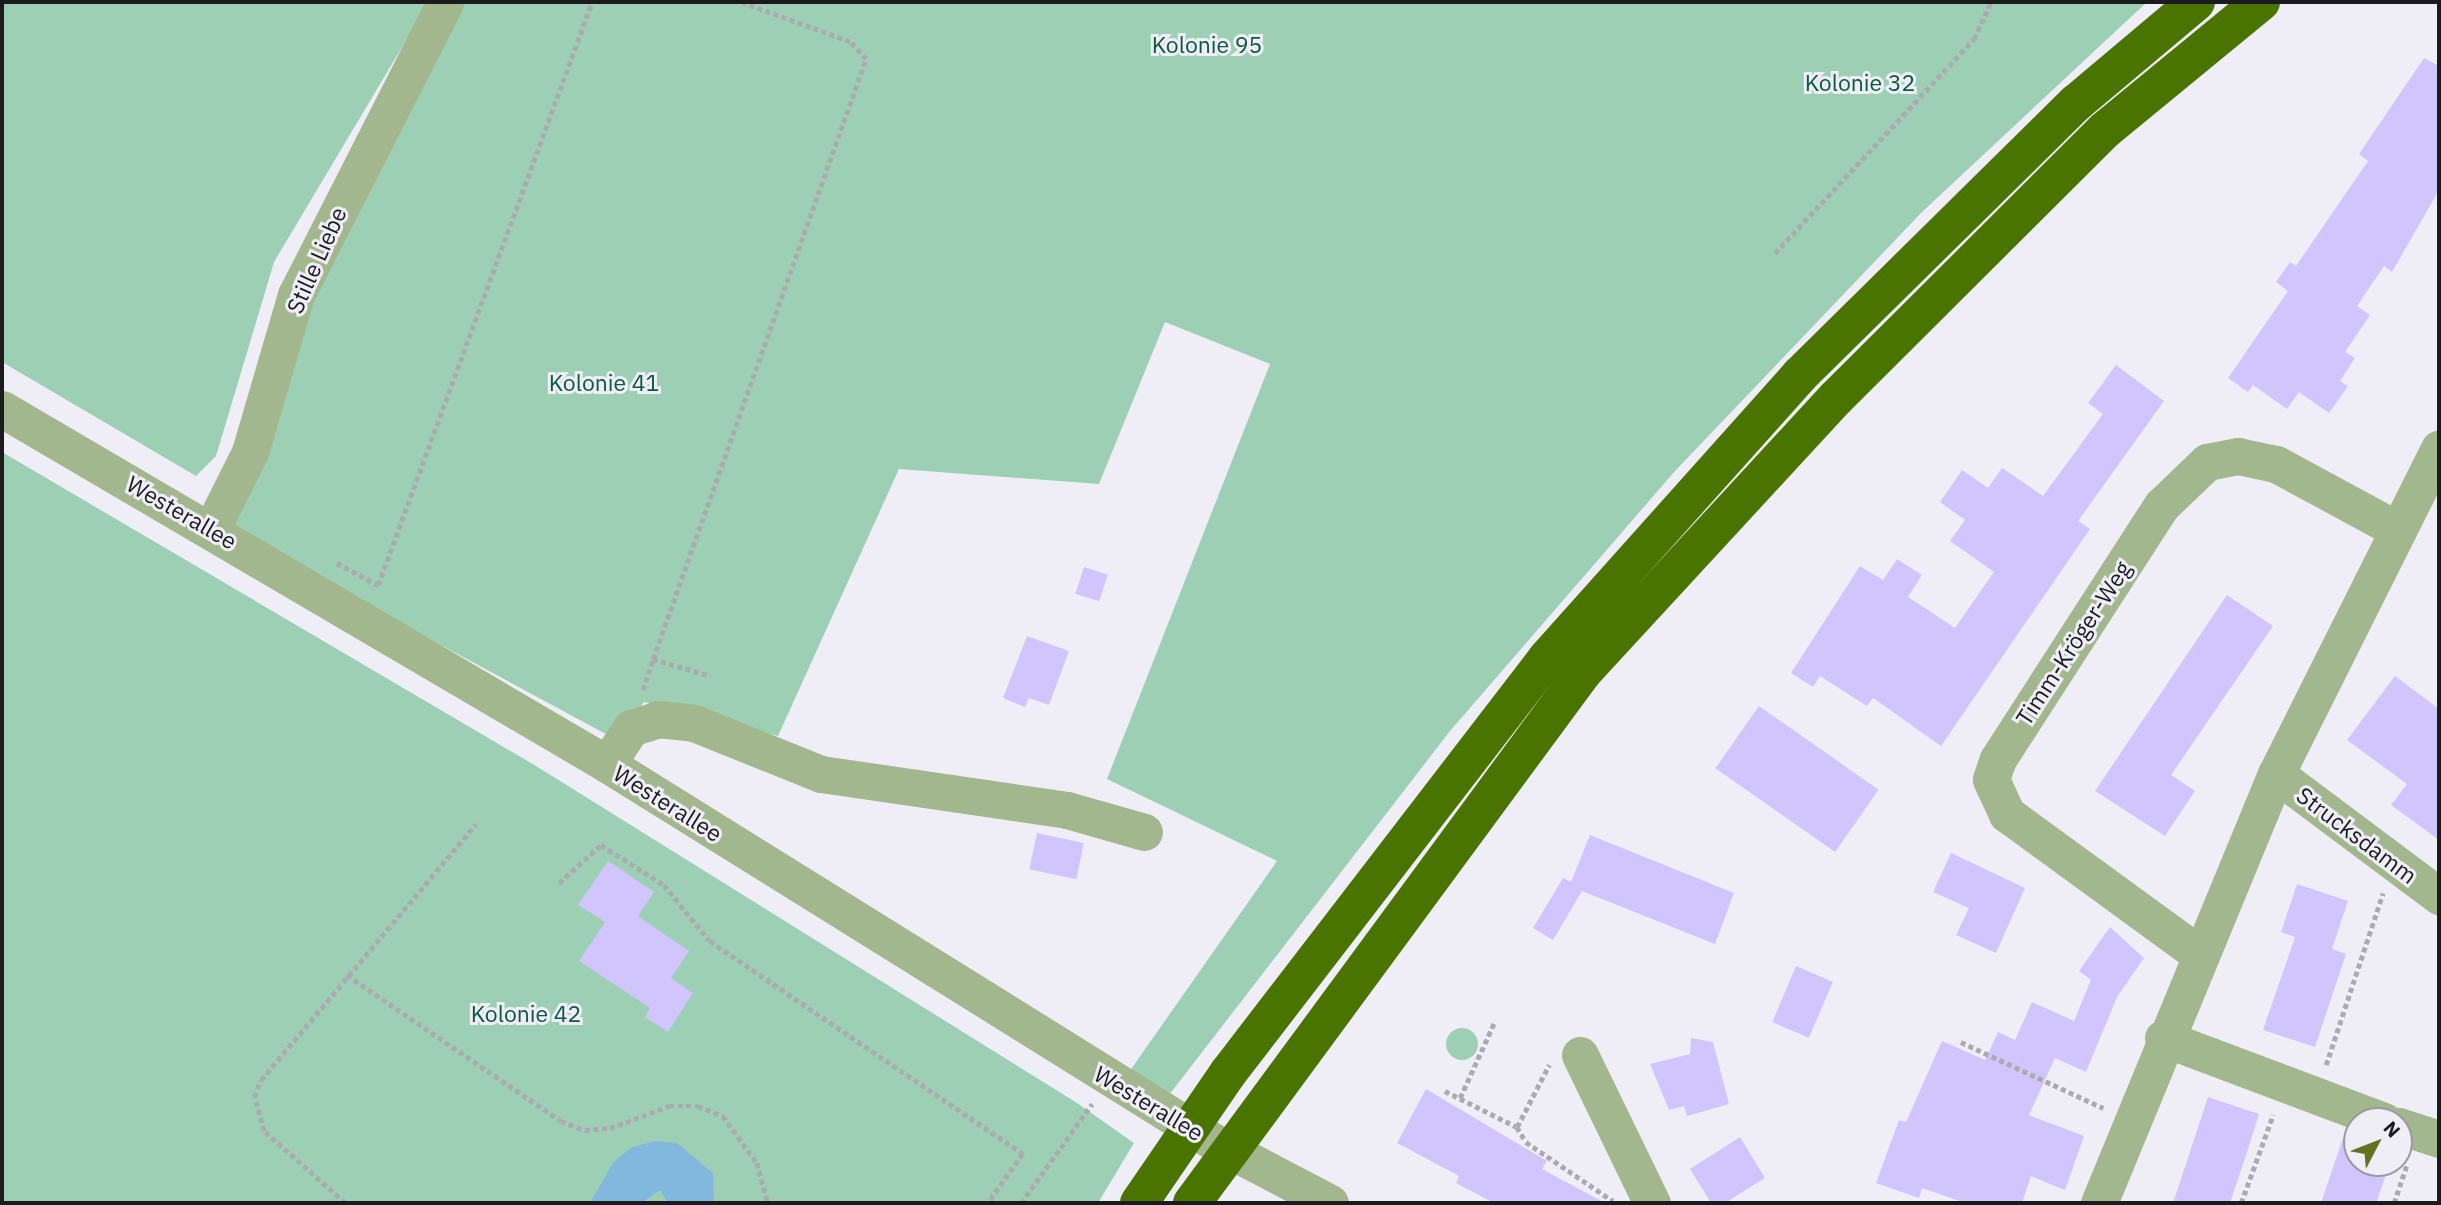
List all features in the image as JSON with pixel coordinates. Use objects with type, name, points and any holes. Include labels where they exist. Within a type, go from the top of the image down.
[{"type":"highway","points":[[1139,1203],[1228,1073],[1547,658],[1800,375],[2076,103],[2196,2]]},
{"type":"highway","points":[[1200,1191],[1268,1095],[1583,672],[1836,398],[2105,130],[2261,2]]},
{"type":"street","name":"Stille Liebe","points":[[212,528],[250,452],[296,295],[445,2]]},
{"type":"street","name":"Westerallee","points":[[2,410],[212,528],[607,764],[1110,1079],[1330,1203]]},
{"type":"street","points":[[2099,1203],[2129,1120],[2276,774],[2439,449]]},
{"type":"street","name":"Timm-Kröger-Weg","points":[[2199,954],[2007,814],[1991,779],[1998,759],[2162,505],[2207,462],[2238,456],[2276,464],[2398,530]]},
{"type":"street","points":[[607,764],[631,728],[658,719],[694,723],[821,774],[1067,810],[1144,832]]},
{"type":"street","name":"Strucksdamm","points":[[2276,774],[2439,896]]},
{"type":"street","points":[[2163,1038],[2347,1107]]},
{"type":"street","points":[[1566,1056],[1652,1203]]},
{"type":"street","points":[[2413,1131],[2439,1139]]},
{"type":"path","points":[[378,585],[592,2]]},
{"type":"path","points":[[631,728],[653,659],[866,59],[850,42],[740,2]]},
{"type":"path","points":[[1775,253],[1974,39],[1991,2]]},
{"type":"path","points":[[653,659],[711,676]]},
{"type":"path","points":[[345,1203],[264,1130],[254,1097],[261,1080],[476,824]]},
{"type":"path","points":[[559,883],[601,845],[664,885],[710,941],[1023,1154],[988,1203]]},
{"type":"path","points":[[2322,1076],[2392,863]]},
{"type":"path","points":[[347,975],[561,1121],[585,1130],[610,1128],[669,1106],[698,1106],[723,1116],[757,1163],[768,1203]]},
{"type":"path","points":[[1460,1098],[1495,1021]]},
{"type":"path","points":[[1961,1042],[2129,1120]]},
{"type":"path","points":[[1517,1127],[1566,1056]]},
{"type":"path","points":[[1021,1203],[1110,1079]]},
{"type":"path","points":[[1445,1091],[1517,1127],[1526,1142],[1553,1156],[1612,1203]]},
{"type":"path","points":[[2241,1203],[2273,1117]]},
{"type":"path","points":[[2394,1203],[2403,1177]]},
{"type":"green space","points":[[2,2],[429,2],[274,262],[216,456],[196,476],[2,362]]},
{"type":"green space","points":[[460,2],[2147,2],[1921,213],[1675,471],[1450,731],[1169,1095],[1129,1072],[1277,861],[1107,779],[1270,364],[1165,322],[1099,484],[899,469],[778,736],[644,702],[615,739],[224,528],[305,293]]},
{"type":"green space","name":"Kolonie 42","points":[[2,452],[536,766],[1077,1103],[1134,1143],[1098,1203],[2,1203]]},
{"type":"green space","points":[[1462,1028],[1474,1032],[1478,1044],[1474,1056],[1462,1060],[1450,1056],[1446,1044],[1450,1032]]},
{"type":"water","points":[[655,1141],[677,1143],[713,1173],[714,1203],[668,1203],[660,1190],[642,1203],[590,1203],[613,1163],[630,1148]]},
{"type":"building","points":[[2424,58],[2439,66],[2439,190],[2392,272],[2384,266],[2357,306],[2370,315],[2345,352],[2355,358],[2340,381],[2348,386],[2329,413],[2299,392],[2287,409],[2253,385],[2248,392],[2228,378],[2288,291],[2276,282],[2290,262],[2296,266],[2368,161],[2359,154]]},
{"type":"building","points":[[2116,365],[2164,401],[2078,521],[2090,529],[1941,746],[1873,698],[1867,706],[1820,676],[1813,687],[1791,673],[1860,566],[1883,580],[1897,559],[1922,575],[1908,597],[1955,628],[1994,572],[1950,541],[1965,520],[1940,502],[1962,470],[1988,488],[2002,468],[2043,496],[2103,414],[2088,403]]},
{"type":"building","points":[[1084,567],[1108,575],[1099,601],[1075,594]]},
{"type":"building","points":[[2227,595],[2273,626],[2171,775],[2195,791],[2165,836],[2095,791]]},
{"type":"building","points":[[1027,636],[1069,651],[1049,705],[1029,698],[1025,707],[1003,698]]},
{"type":"building","points":[[2395,676],[2439,709],[2439,840],[2391,805],[2407,784],[2347,740]]},
{"type":"building","points":[[1759,706],[1879,790],[1835,852],[1715,768]]},
{"type":"building","points":[[1037,833],[1084,843],[1076,879],[1029,869]]},
{"type":"building","points":[[1590,835],[1734,893],[1715,944],[1582,891],[1553,940],[1533,928],[1563,878],[1571,882]]},
{"type":"building","points":[[1951,853],[2025,888],[1996,953],[1956,935],[1969,908],[1933,892]]},
{"type":"building","points":[[608,861],[654,892],[638,916],[689,951],[671,978],[693,993],[668,1032],[645,1017],[650,1008],[579,961],[605,922],[578,905]]},
{"type":"building","points":[[2297,884],[2348,901],[2332,949],[2346,954],[2315,1047],[2263,1030],[2295,937],[2281,932]]},
{"type":"building","points":[[2110,927],[2144,958],[2117,997],[2086,1072],[2055,1058],[2029,1115],[2084,1136],[2065,1190],[2031,1176],[2022,1203],[1965,1203],[1922,1188],[1919,1198],[1876,1183],[1899,1120],[1906,1122],[1942,1041],[1985,1060],[1998,1032],[2015,1040],[2032,1002],[2074,1021],[2091,980],[2079,971]]},
{"type":"building","points":[[1796,966],[1833,982],[1809,1038],[1772,1022]]},
{"type":"building","points":[[1691,1038],[1713,1042],[1729,1104],[1687,1116],[1684,1106],[1669,1110],[1650,1064],[1690,1054]]},
{"type":"building","points":[[1426,1089],[1547,1161],[1542,1169],[1605,1203],[1494,1203],[1456,1183],[1459,1176],[1397,1143]]},
{"type":"building","points":[[2208,1097],[2259,1114],[2248,1149],[2230,1203],[2173,1203]]},
{"type":"building","points":[[1740,1137],[1765,1178],[1725,1203],[1711,1203],[1690,1169]]},
{"type":"building","points":[[2343,1138],[2343,1177],[2385,1177],[2376,1203],[2321,1203]]},
{"type":"park label","name":"Kolonie 95","points":[[1207,44]]},
{"type":"park label","name":"Kolonie 32","points":[[1860,82]]},
{"type":"park label","name":"Kolonie 41","points":[[604,382]]}]
